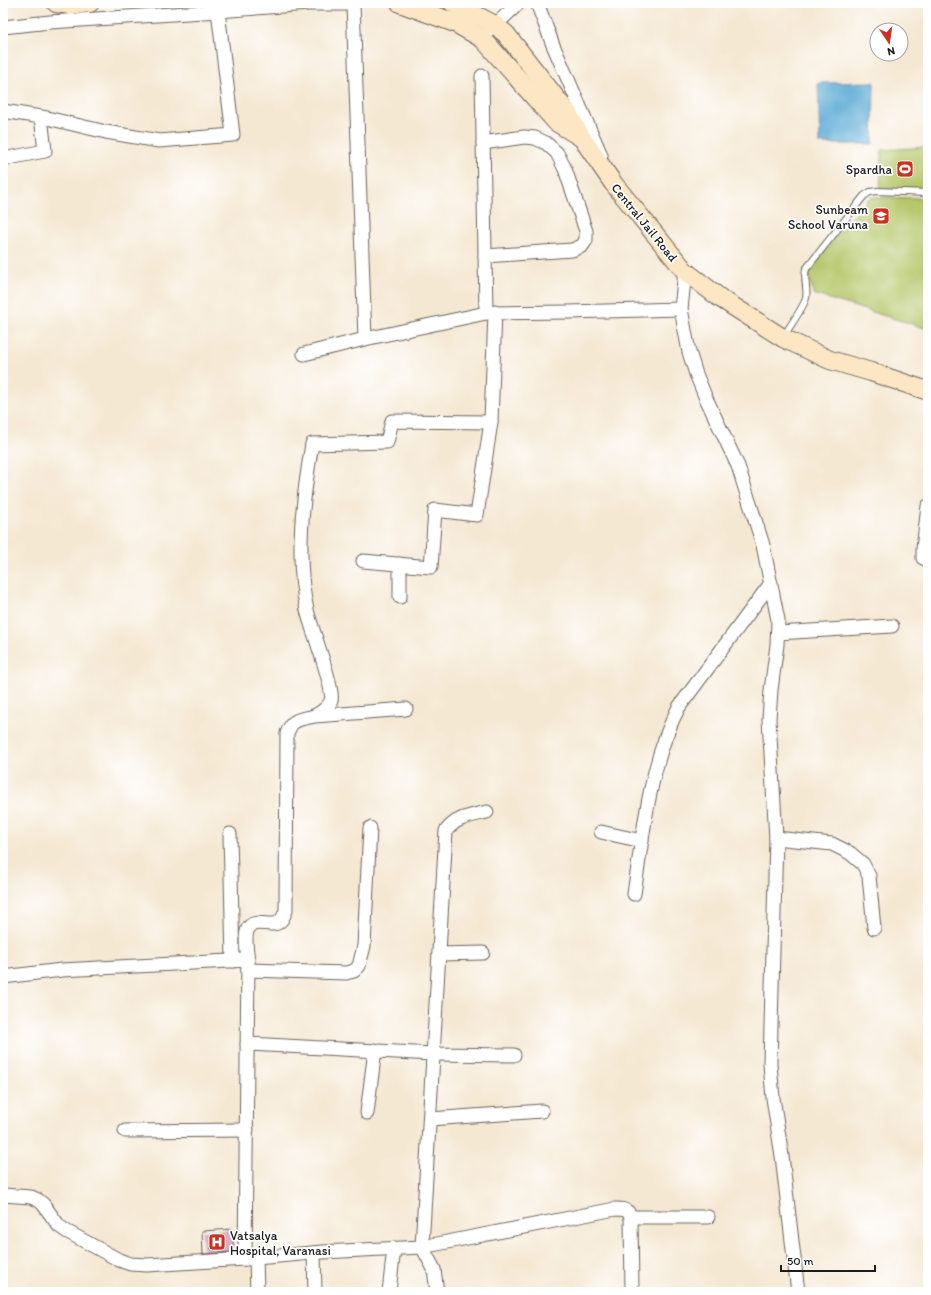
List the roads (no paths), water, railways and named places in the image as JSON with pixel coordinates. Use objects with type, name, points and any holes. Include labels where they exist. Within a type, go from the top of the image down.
[{"type":"street","points":[[56,3],[70,5],[90,3]]},
{"type":"street","name":"Central Jail Road","points":[[400,3],[454,23],[483,39],[556,122],[582,138],[613,183],[685,271],[720,298],[788,340],[830,360],[928,391]]},
{"type":"street","points":[[453,3],[495,25],[506,34],[567,112],[582,138]]},
{"type":"street","points":[[483,39],[495,25],[520,3]]},
{"type":"street","points":[[538,3],[553,45],[613,183]]},
{"type":"street","points":[[3,27],[50,22],[308,4],[353,4],[364,339]]},
{"type":"street","points":[[3,111],[41,117],[106,132],[159,141],[233,135],[218,11]]},
{"type":"street","points":[[363,561],[431,567],[435,510],[477,515],[491,422],[491,312],[485,256],[482,76]]},
{"type":"street","points":[[3,159],[45,151],[41,117]]},
{"type":"street","points":[[483,143],[524,136],[535,138],[546,143],[557,153],[565,169],[586,231],[586,240],[582,246],[572,250],[485,256]]},
{"type":"street","points":[[685,271],[681,308],[689,352],[696,374],[738,466],[763,545],[778,620],[769,719],[776,838],[770,1064],[772,1098],[782,1156],[798,1292]]},
{"type":"street","points":[[304,354],[364,339],[491,312],[568,312],[681,308]]},
{"type":"street","points":[[315,716],[331,701],[331,694],[329,682],[307,612],[302,588],[301,566],[303,498],[312,444],[387,442],[392,421],[491,422]]},
{"type":"street","points":[[928,506],[923,558],[928,560]]},
{"type":"street","points":[[400,564],[400,597]]},
{"type":"street","points":[[634,894],[642,840],[658,760],[671,722],[678,707],[771,583]]},
{"type":"street","points":[[778,633],[892,626]]},
{"type":"street","points":[[257,1292],[251,1258],[247,1130],[248,965],[246,932],[250,926],[256,922],[274,924],[282,920],[286,910],[287,733],[291,724],[300,718],[406,709]]},
{"type":"street","points":[[437,1292],[434,1269],[422,1247],[446,832],[451,825],[459,819],[487,812]]},
{"type":"street","points":[[3,977],[62,970],[233,961],[248,965],[346,973],[354,971],[359,966],[364,946],[370,828]]},
{"type":"street","points":[[601,832],[642,840]]},
{"type":"street","points":[[230,834],[233,961]]},
{"type":"street","points":[[776,838],[832,844],[850,853],[863,864],[869,876],[874,928]]},
{"type":"street","points":[[439,954],[484,953]]},
{"type":"street","points":[[247,1044],[433,1054],[514,1055]]},
{"type":"street","points":[[367,1113],[375,1050]]},
{"type":"street","points":[[430,1119],[542,1111]]},
{"type":"street","points":[[125,1131],[247,1130]]},
{"type":"street","points":[[3,1195],[38,1200],[43,1204],[59,1226],[66,1231],[119,1260],[130,1264],[147,1265],[314,1252],[422,1247],[615,1209],[624,1209],[629,1212],[631,1217],[632,1292]]},
{"type":"street","points":[[631,1217],[708,1217]]},
{"type":"street","points":[[389,1292],[394,1248]]},
{"type":"street","points":[[314,1252],[315,1292]]},
{"type":"lane","points":[[788,340],[805,301],[806,269],[864,196],[870,192],[877,191],[928,193]]},
{"type":"water","points":[[874,82],[873,144],[820,144],[818,83]]},
{"type":"place","name":"Spardha","points":[[905,169]]},
{"type":"place","name":"Sunbeam School Varuna","points":[[881,216]]},
{"type":"place","name":"Vatsalya Hospital, Varanasi","points":[[217,1242]]}]
